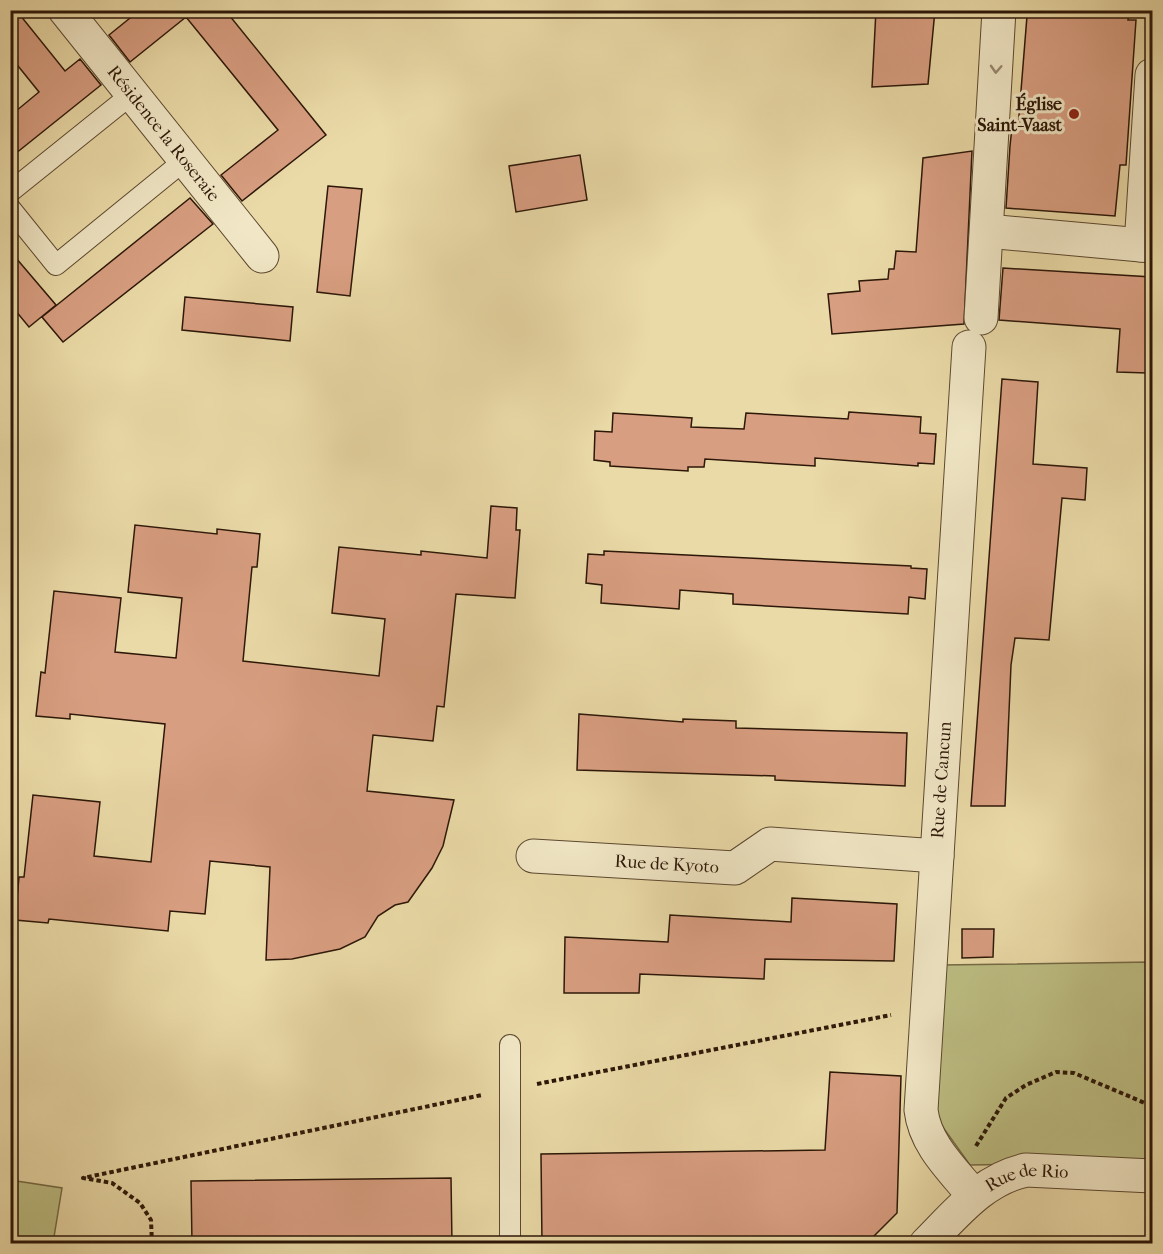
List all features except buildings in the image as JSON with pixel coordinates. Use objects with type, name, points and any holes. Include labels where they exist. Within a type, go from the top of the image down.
[{"type":"street","name":"Résidence la Roseraie","points":[[65,10],[262,256]]},
{"type":"street","name":"Rue de Cancun","points":[[967,1188],[931,1143],[923,1125],[921,1110],[975,333],[987,231],[999,10]]},
{"type":"street","points":[[987,231],[1147,246],[1152,75]]},
{"type":"street","name":"Rue de Kyoto","points":[[533,856],[735,868],[770,844],[937,856]]},
{"type":"street","name":"Rue de Rio","points":[[926,1244],[967,1188],[1026,1170],[1152,1176]]},
{"type":"lane","points":[[10,192],[132,94]]},
{"type":"lane","points":[[10,208],[56,265],[185,160]]},
{"type":"lane","points":[[510,1045],[510,1244]]},
{"type":"path","points":[[152,1244],[151,1220],[140,1203],[112,1183],[83,1178],[510,1089],[928,1008]]},
{"type":"path","points":[[967,1188],[977,1144],[1006,1098],[1026,1085],[1056,1072],[1074,1072],[1152,1106]]},
{"type":"green space","points":[[1152,962],[1152,1162],[970,1165],[937,1119],[941,965]]},
{"type":"green space","points":[[10,1180],[62,1188],[53,1243],[11,1243]]},
{"type":"place","name":"Église Saint-Vaast","points":[[1074,114]]}]
